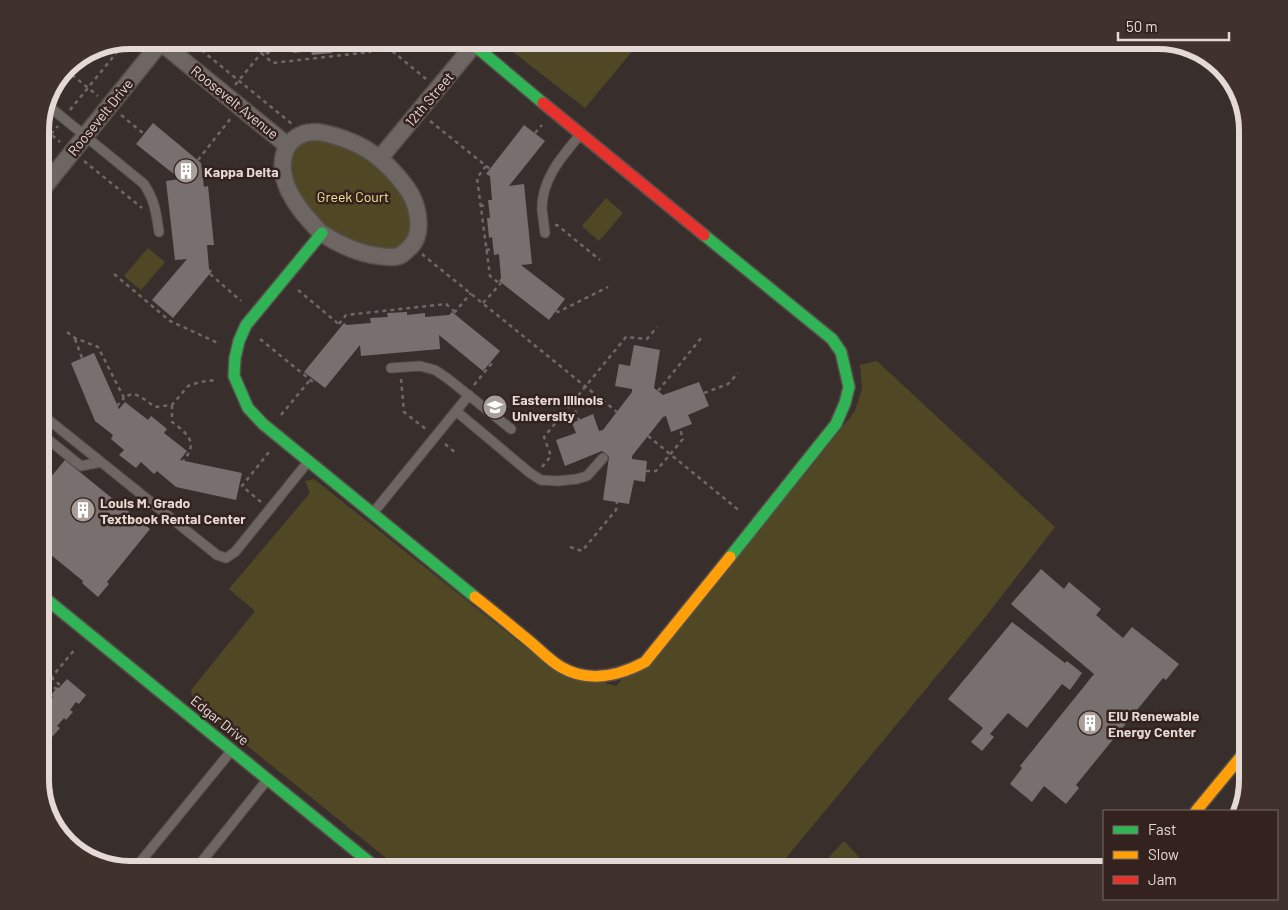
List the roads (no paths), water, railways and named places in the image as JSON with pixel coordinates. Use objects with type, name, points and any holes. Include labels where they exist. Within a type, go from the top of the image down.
[{"type":"street","name":"Roosevelt Drive","points":[[49,181],[154,49]]},
{"type":"street","name":"Roosevelt Avenue","points":[[170,49],[288,146]]},
{"type":"street","name":"12th Street","points":[[380,158],[470,49]]},
{"type":"street","points":[[322,233],[246,325],[239,341],[235,358],[234,376],[248,408],[262,424],[561,666],[580,675],[612,675],[630,670],[646,662],[836,424],[845,403],[849,387],[841,352],[832,339],[580,135],[484,49]]},
{"type":"street","points":[[318,132],[337,136],[361,145],[380,158],[410,193],[416,208],[419,224],[418,235],[412,246],[401,256],[374,255],[344,246],[322,233],[304,215],[286,187],[282,168],[283,156],[293,139],[303,134],[318,132]]},
{"type":"street","name":"Edgar Drive","points":[[49,601],[368,861]]},
{"type":"street","points":[[1197,810],[1239,759]]},
{"type":"lane","points":[[52,109],[144,184],[155,206],[158,232]]},
{"type":"lane","points":[[545,229],[542,208],[545,188],[554,168],[580,135]]},
{"type":"lane","points":[[391,368],[420,366],[435,370],[511,429]]},
{"type":"lane","points":[[373,513],[468,394]]},
{"type":"lane","points":[[456,411],[541,480],[558,481],[587,476],[603,458]]},
{"type":"lane","points":[[49,419],[217,555],[226,558],[235,552],[309,461]]},
{"type":"lane","points":[[49,442],[82,466],[101,462]]},
{"type":"lane","points":[[142,861],[232,750]]},
{"type":"lane","points":[[202,861],[268,779]]},
{"type":"place","name":"Kappa Delta","points":[[186,171]]},
{"type":"place","name":"Eastern Illinois University","points":[[495,407]]},
{"type":"place","name":"Louis M. Grado Textbook Rental Center","points":[[83,510]]},
{"type":"place","name":"EIU Renewable Energy Center","points":[[1090,723]]},
{"type":"park label","name":"Greek Court","points":[[353,196]]}]
